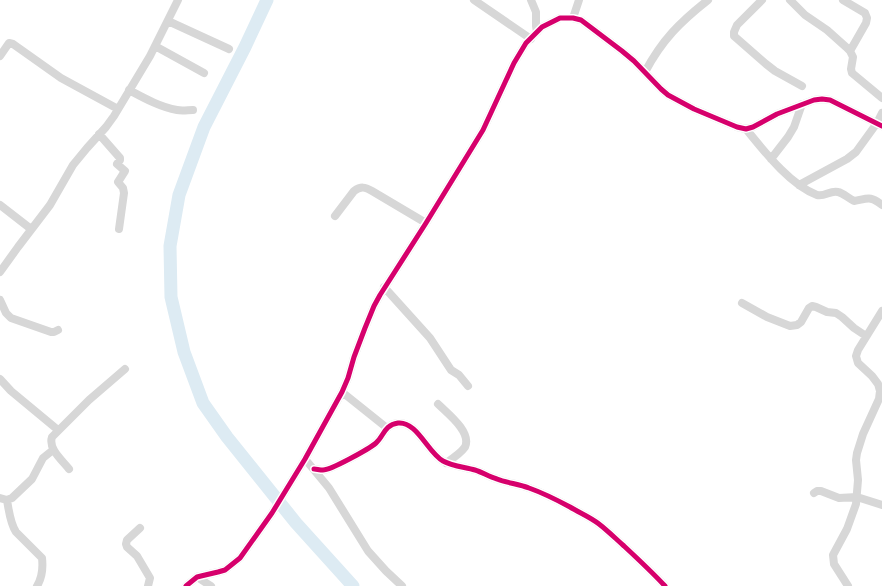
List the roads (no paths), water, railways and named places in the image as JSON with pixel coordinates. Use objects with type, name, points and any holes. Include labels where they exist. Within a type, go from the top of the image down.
[{"type":"street","points":[[0,272],[50,205],[78,158],[109,124],[150,56],[178,0]]},
{"type":"street","points":[[474,0],[531,38]]},
{"type":"street","points":[[531,0],[536,12],[537,32]]},
{"type":"street","points":[[573,18],[580,0]]},
{"type":"street","points":[[645,72],[652,59],[668,37],[690,14],[708,0]]},
{"type":"street","points":[[762,0],[737,25],[734,36],[775,71],[802,86]]},
{"type":"street","points":[[790,0],[805,15],[827,30],[850,51],[853,57],[851,69],[852,73],[882,98]]},
{"type":"street","points":[[843,0],[865,13],[867,18],[866,23],[850,51]]},
{"type":"street","points":[[186,586],[197,577],[225,570],[240,558],[272,514],[305,459],[342,392],[365,328],[384,287],[426,223],[482,130],[514,63],[526,43],[542,28],[560,18],[573,18],[581,20],[628,56],[661,89],[680,102],[737,127],[746,129],[754,127],[777,114],[822,98],[830,100],[879,125]]},
{"type":"street","points":[[168,21],[229,49]]},
{"type":"street","points":[[0,56],[9,43],[13,44],[61,78],[118,109]]},
{"type":"street","points":[[155,46],[204,73]]},
{"type":"street","points":[[129,90],[167,108],[193,110]]},
{"type":"street","points":[[771,159],[794,127],[802,104]]},
{"type":"street","points":[[799,185],[847,159],[856,152],[879,125],[882,113]]},
{"type":"street","points":[[746,129],[771,159],[799,185],[821,196],[835,191],[840,192],[854,201],[872,198],[882,205]]},
{"type":"street","points":[[100,134],[120,158],[117,164],[125,172],[118,182],[123,188],[124,193],[119,229]]},
{"type":"street","points":[[334,216],[354,191],[361,187],[372,191],[426,223]]},
{"type":"street","points":[[0,205],[32,229]]},
{"type":"street","points":[[384,287],[430,338],[451,370],[459,375],[468,386]]},
{"type":"street","points":[[0,300],[6,314],[11,318],[51,332],[58,330]]},
{"type":"street","points":[[742,303],[767,317],[790,326],[797,326],[809,308],[816,306],[827,312],[836,313],[866,336]]},
{"type":"street","points":[[848,586],[834,564],[833,557],[847,529],[856,504],[858,480],[856,460],[858,447],[879,399],[880,391],[878,384],[872,376],[858,363],[856,356],[866,336],[882,311]]},
{"type":"street","points":[[69,469],[53,450],[51,439],[53,435],[89,400],[125,369]]},
{"type":"street","points":[[0,379],[11,391],[58,430]]},
{"type":"street","points":[[342,392],[387,428]]},
{"type":"street","points":[[438,404],[459,425],[465,434],[466,442],[464,448],[446,463]]},
{"type":"street","points":[[314,469],[322,470],[330,468],[366,450],[378,442],[387,428],[398,423],[404,424],[420,436],[436,456],[446,463],[474,470],[497,480],[536,490],[598,523],[665,586]]},
{"type":"street","points":[[37,586],[40,580],[42,558],[13,528],[4,499],[12,498],[30,481],[43,458],[53,450]]},
{"type":"street","points":[[305,459],[336,498],[368,552],[402,586]]},
{"type":"street","points":[[814,493],[821,491],[839,498],[857,497],[882,505]]},
{"type":"street","points":[[140,528],[127,540],[126,544],[127,547],[137,556],[150,578],[148,586]]},
{"type":"street","points":[[197,577],[211,586]]},
{"type":"waterway","points":[[267,0],[204,127],[179,195],[170,246],[171,297],[184,352],[203,403],[227,437],[296,523],[353,586]]}]
